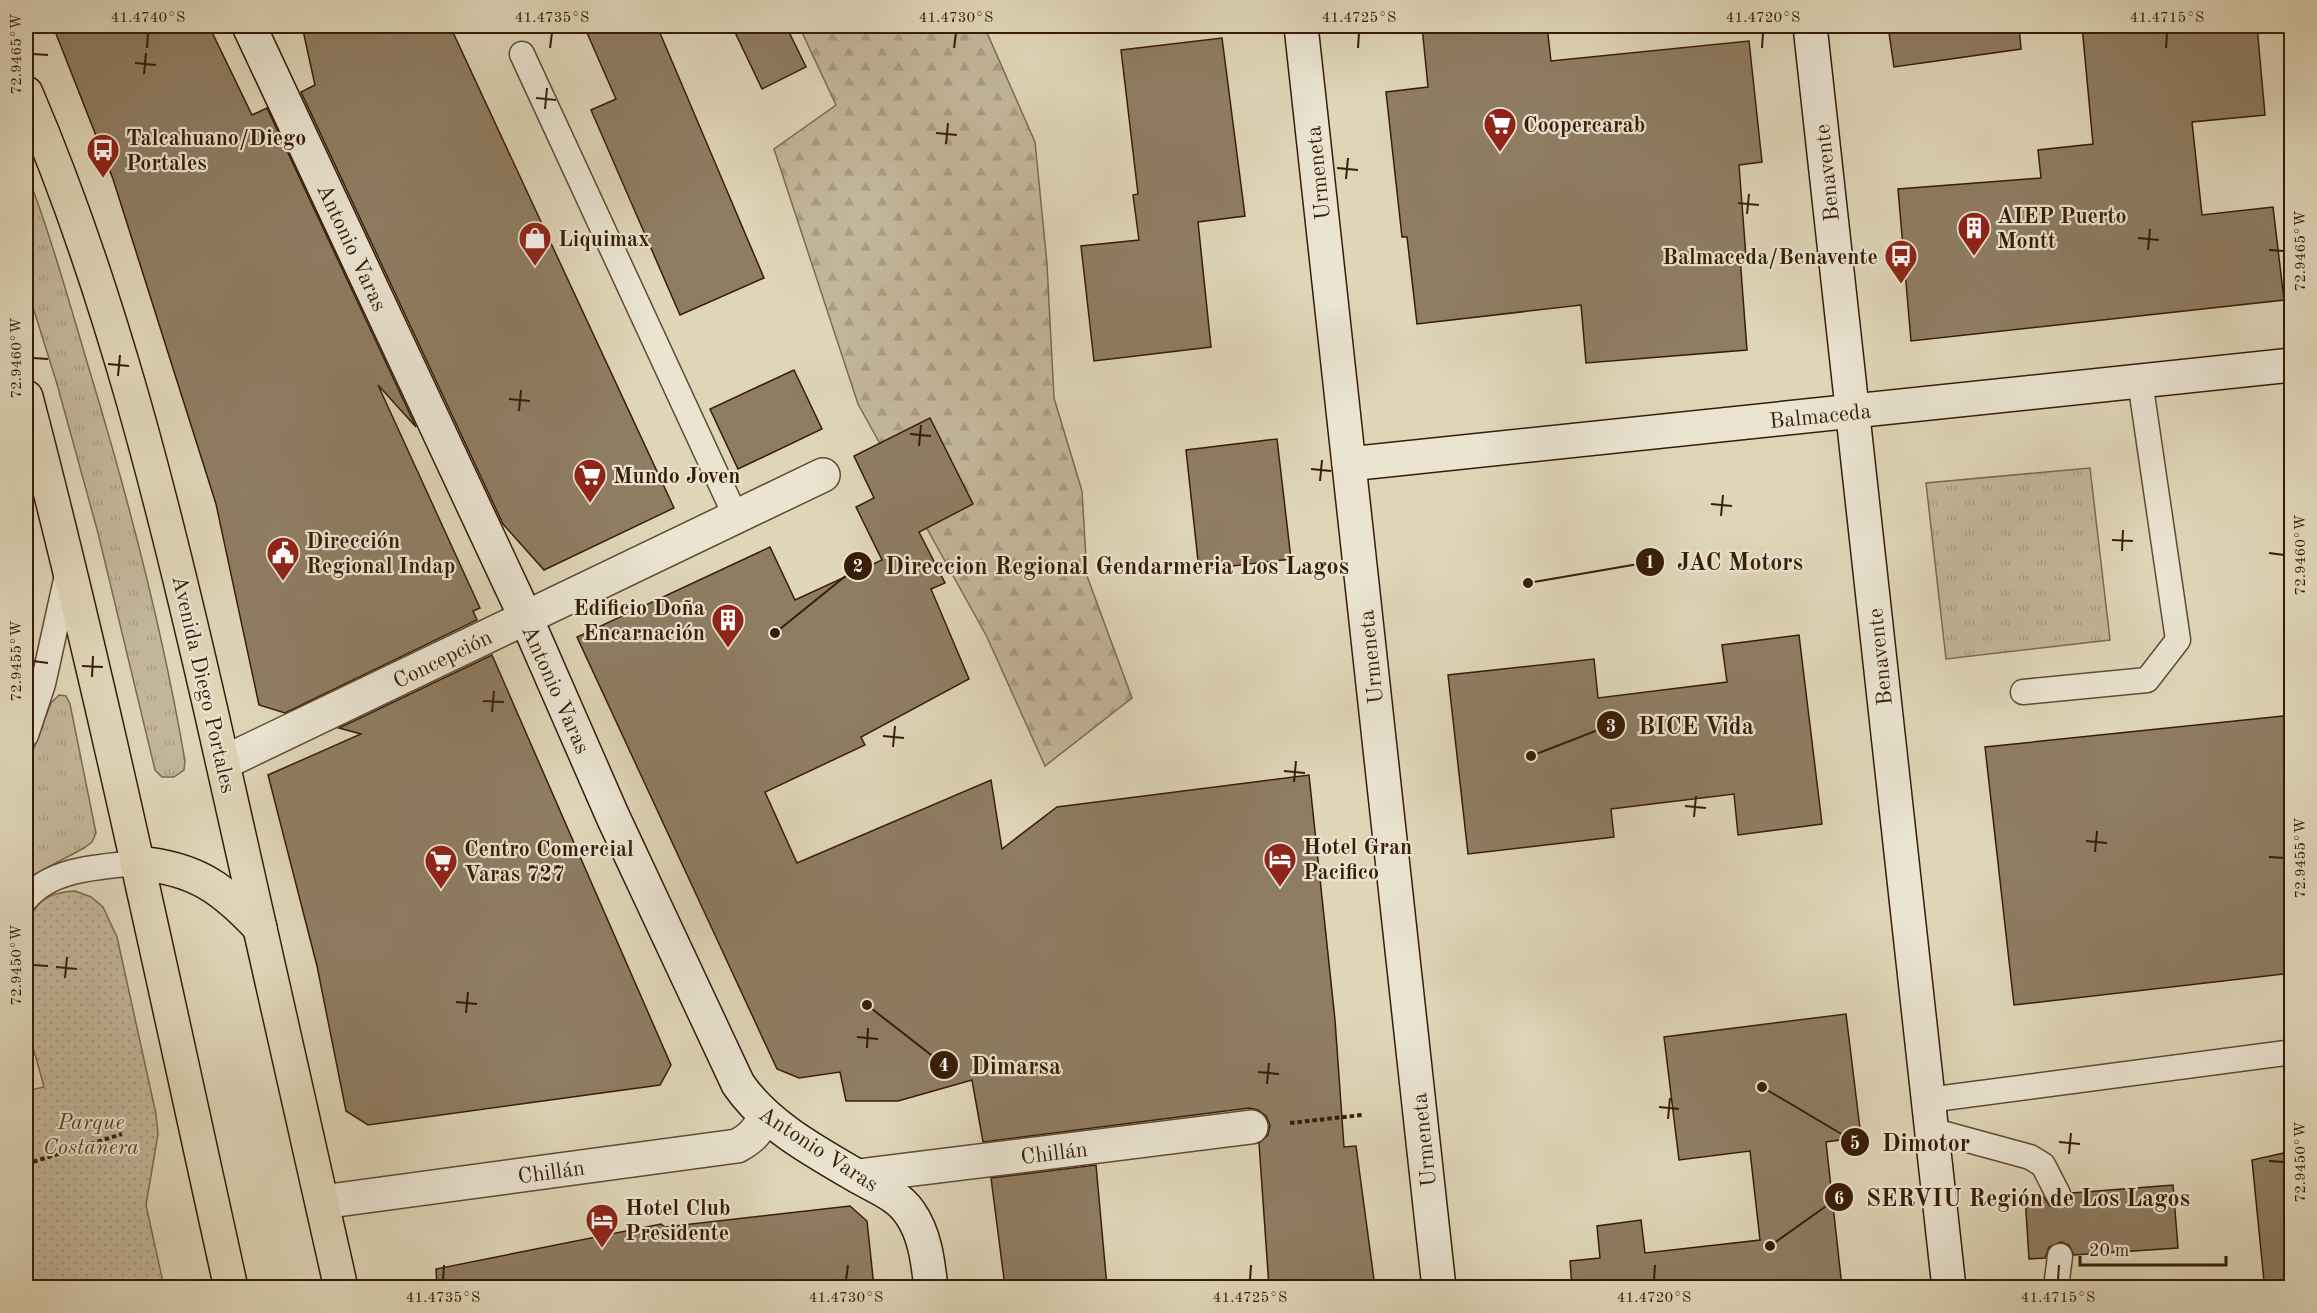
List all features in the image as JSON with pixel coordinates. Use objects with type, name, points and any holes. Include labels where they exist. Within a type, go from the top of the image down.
[{"type":"highway","name":"Avenida Diego Portales","points":[[26,93],[49,148],[113,331],[180,576],[341,1287]]},
{"type":"highway","points":[[26,397],[69,564],[231,1287]]},
{"type":"highway","points":[[137,863],[174,868],[201,878],[220,889],[260,928]]},
{"type":"street","name":"Antonio Varas","points":[[249,26],[526,618],[613,817],[738,1084],[750,1102],[765,1116],[858,1176],[891,1194],[910,1212],[922,1236],[931,1287]]},
{"type":"street","name":"Urmeneta","points":[[1301,26],[1439,1287]]},
{"type":"street","name":"Benavente","points":[[1810,26],[1949,1287]]},
{"type":"street","name":"Balmaceda","points":[[1349,464],[2292,365]]},
{"type":"street","name":"Concepción","points":[[223,763],[823,475]]},
{"type":"street","name":"Chillán","points":[[322,1202],[737,1146],[750,1139],[759,1130],[765,1116]]},
{"type":"street","name":"Chillán","points":[[858,1176],[1251,1127]]},
{"type":"lane","points":[[522,54],[736,517]]},
{"type":"lane","points":[[2023,692],[2146,680],[2178,640],[2140,381]]},
{"type":"lane","points":[[26,735],[43,684],[69,564]]},
{"type":"lane","points":[[26,899],[34,889],[63,875],[137,863]]},
{"type":"lane","points":[[1930,1115],[2292,1052]]},
{"type":"lane","points":[[1930,1115],[2043,1164],[2058,1194]]},
{"type":"lane","points":[[2056,1287],[2060,1257]]},
{"type":"path","points":[[1251,1127],[1362,1115]]},
{"type":"path","points":[[26,1164],[122,1134]]},
{"type":"green space","points":[[799,26],[984,26],[1035,142],[1047,264],[1054,398],[1082,491],[1087,576],[1132,698],[1045,766],[987,637],[858,404],[774,149],[836,105]]},
{"type":"green space","points":[[26,171],[66,290],[142,560],[166,660],[185,761],[184,770],[174,777],[162,777],[155,770],[98,533],[57,384],[26,285]]},
{"type":"green space","points":[[2090,468],[2110,640],[1946,659],[1926,483]]},
{"type":"green space","points":[[59,695],[66,696],[70,704],[96,833],[92,842],[84,848],[26,879],[26,769],[51,703]]},
{"type":"green space","name":"Parque Costanera","points":[[75,891],[91,897],[103,907],[117,937],[156,1114],[158,1134],[146,1205],[164,1287],[26,1287],[26,1091],[44,1087],[26,1014],[24,976],[26,944],[31,918],[39,904],[53,895]]},
{"type":"building","points":[[53,26],[209,26],[252,115],[267,108],[416,427],[378,385],[480,608],[473,611],[477,620],[285,713],[259,705],[216,504],[113,179]]},
{"type":"building","points":[[302,26],[450,26],[674,508],[544,570],[503,524],[301,92],[315,85]]},
{"type":"building","points":[[584,26],[657,26],[764,278],[680,315],[591,110],[616,99]]},
{"type":"building","points":[[732,26],[786,26],[806,67],[762,89]]},
{"type":"building","points":[[1422,26],[1547,26],[1551,61],[1749,41],[1762,162],[1739,165],[1746,257],[1740,257],[1747,350],[1586,363],[1581,305],[1417,324],[1407,237],[1402,237],[1386,92],[1428,87]]},
{"type":"building","points":[[1888,26],[2019,26],[2021,49],[1894,67]]},
{"type":"building","points":[[2082,26],[2257,26],[2265,115],[2192,122],[2202,215],[2273,207],[2284,300],[1911,341],[1898,189],[2041,178],[2038,150],[2093,144]]},
{"type":"building","points":[[1222,38],[1245,216],[1198,222],[1211,347],[1094,361],[1081,246],[1139,240],[1133,195],[1138,194],[1121,50]]},
{"type":"building","points":[[794,370],[822,429],[738,469],[710,409]]},
{"type":"building","points":[[930,418],[973,504],[919,532],[945,583],[931,589],[969,679],[861,737],[865,745],[765,792],[797,863],[991,780],[1002,849],[1057,807],[1309,775],[1335,1020],[1344,1147],[1356,1146],[1375,1287],[1269,1287],[1259,1143],[1268,1135],[1270,1125],[1266,1116],[1258,1110],[1249,1108],[983,1142],[972,1080],[898,1101],[846,1101],[840,1072],[799,1078],[777,1069],[577,637],[770,547],[795,600],[882,560],[856,507],[874,498],[854,456]]},
{"type":"building","points":[[1277,439],[1291,559],[1199,570],[1186,450]]},
{"type":"building","points":[[1799,635],[1822,824],[1738,835],[1734,794],[1611,809],[1614,837],[1468,854],[1448,675],[1594,659],[1598,698],[1727,682],[1722,645]]},
{"type":"building","points":[[492,655],[671,1065],[660,1085],[368,1125],[346,1111],[317,966],[268,775],[361,734],[339,728]]},
{"type":"building","points":[[2292,715],[2292,973],[2014,1005],[1985,747]]},
{"type":"building","points":[[1846,1014],[1861,1137],[1826,1142],[1842,1287],[1572,1287],[1570,1261],[1600,1258],[1597,1226],[1641,1220],[1645,1253],[1760,1240],[1750,1151],[1679,1160],[1664,1037]]},
{"type":"building","points":[[2292,1151],[2292,1279],[2264,1281],[2252,1160]]},
{"type":"building","points":[[1096,1165],[1107,1287],[1005,1287],[991,1178]]},
{"type":"building","points":[[2173,1185],[2178,1248],[2074,1255],[2069,1245],[2061,1242],[2049,1247],[2045,1258],[2029,1259],[2025,1196],[2042,1195],[2050,1206],[2058,1208],[2070,1202],[2072,1193]]},
{"type":"building","points":[[850,1206],[867,1221],[874,1287],[437,1287],[436,1269],[661,1224],[665,1227]]},
{"type":"place","name":"Coopercarab","points":[[1500,153]]},
{"type":"place","name":"Talcahuano/Diego Portales","points":[[103,179]]},
{"type":"place","name":"AIEP Puerto Montt","points":[[1974,257]]},
{"type":"place","name":"Liquimax","points":[[535,267]]},
{"type":"place","name":"Balmaceda/Benavente","points":[[1901,285]]},
{"type":"place","name":"Mundo Joven","points":[[590,504]]},
{"type":"place","name":"Dirección Regional Indap","points":[[283,582]]},
{"type":"place","name":"JAC Motors","points":[[1528,583]]},
{"type":"place","name":"Direccion Regional Gendarmeria Los Lagos","points":[[775,633]]},
{"type":"place","name":"Edificio Doña Encarnación","points":[[728,649]]},
{"type":"place","name":"BICE Vida","points":[[1531,756]]},
{"type":"place","name":"Hotel Gran Pacifico","points":[[1280,888]]},
{"type":"place","name":"Centro Comercial Varas 727","points":[[441,890]]},
{"type":"place","name":"Dimarsa","points":[[867,1005]]},
{"type":"place","name":"Dimotor","points":[[1762,1087]]},
{"type":"place","name":"SERVIU Región de Los Lagos","points":[[1770,1246]]},
{"type":"place","name":"Hotel Club Presidente","points":[[602,1249]]}]
